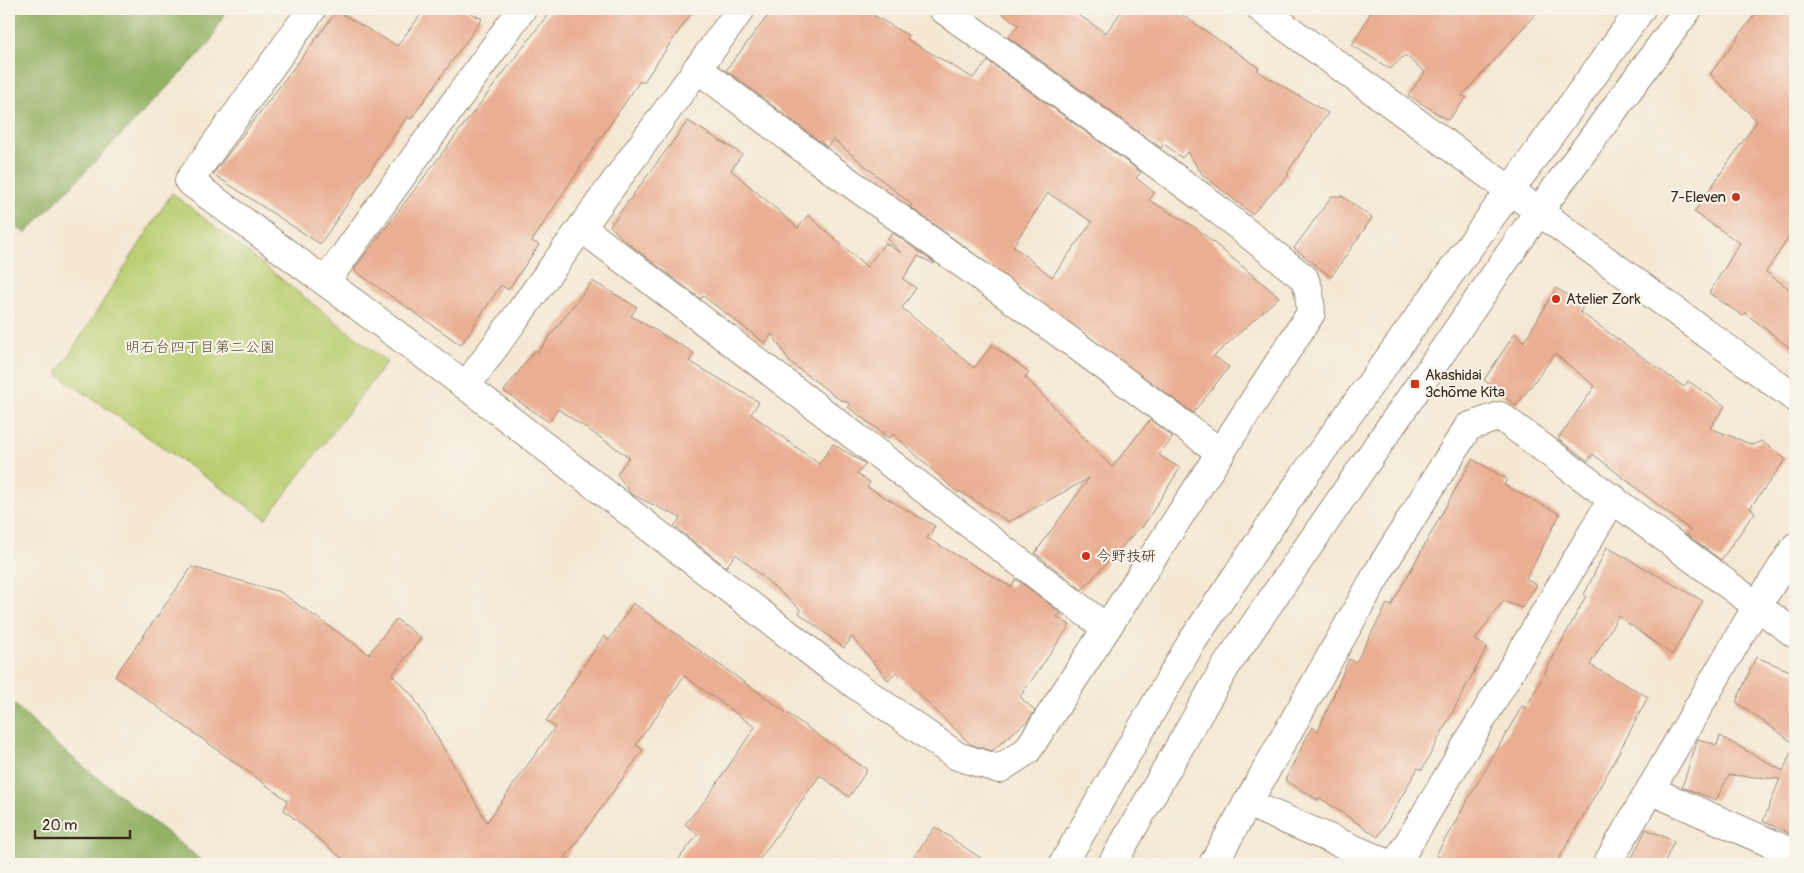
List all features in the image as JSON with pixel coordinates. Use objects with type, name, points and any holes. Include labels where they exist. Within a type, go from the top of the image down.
[{"type":"street","points":[[312,9],[189,181],[466,386],[833,669],[957,756],[999,769],[1027,751],[1311,313],[1309,291],[1304,278],[1203,198],[943,9]]},
{"type":"street","points":[[326,281],[522,9]]},
{"type":"street","points":[[466,386],[741,9]]},
{"type":"street","points":[[1261,9],[1795,398]]},
{"type":"street","points":[[1063,864],[1190,643],[1304,476],[1641,9]]},
{"type":"street","points":[[1112,864],[1226,666],[1539,211],[1688,9]]},
{"type":"street","points":[[697,68],[817,160],[1221,453]]},
{"type":"street","points":[[582,228],[1106,628]]},
{"type":"street","points":[[1213,864],[1380,569],[1468,427],[1500,416],[1795,634]]},
{"type":"street","points":[[1396,864],[1613,498]]},
{"type":"street","points":[[1607,864],[1757,606],[1795,547]]},
{"type":"street","points":[[1650,790],[1795,854]]},
{"type":"street","points":[[1247,803],[1388,864]]},
{"type":"green space","points":[[9,9],[226,9],[210,43],[26,233],[9,223]]},
{"type":"green space","name":"明石台四丁目第二公園","points":[[172,193],[387,362],[266,519],[57,374]]},
{"type":"green space","points":[[9,699],[53,742],[206,864],[9,864]]},
{"type":"building","points":[[425,9],[464,9],[482,19],[411,119],[407,117],[320,244],[213,174],[337,11],[397,46]]},
{"type":"building","points":[[552,9],[694,9],[643,83],[640,81],[578,171],[532,241],[539,245],[508,290],[501,285],[461,345],[355,271],[355,268]]},
{"type":"building","points":[[773,9],[863,9],[909,36],[907,39],[973,78],[988,61],[1141,172],[1136,178],[1155,193],[1149,200],[1196,228],[1279,297],[1214,356],[1229,367],[1193,413],[910,207],[912,205],[833,139],[827,147],[726,70]],"holes":[[[1048,193],[1092,222],[1052,277],[1013,246]]]},
{"type":"building","points":[[996,9],[1069,9],[1106,33],[1123,9],[1174,9],[1259,68],[1257,71],[1328,113],[1287,173],[1289,175],[1252,214],[1203,175],[1187,152],[1182,158],[1164,144],[1161,148],[1008,37],[1019,25]]},
{"type":"building","points":[[1373,9],[1540,9],[1462,96],[1467,97],[1448,120],[1408,95],[1425,72],[1405,55],[1390,69],[1352,45]]},
{"type":"building","points":[[1759,9],[1795,9],[1795,228],[1766,272],[1795,293],[1795,352],[1745,313],[1743,316],[1709,293],[1740,243],[1694,212],[1757,121],[1710,74]]},
{"type":"building","points":[[688,121],[742,154],[731,170],[798,228],[808,215],[867,267],[885,243],[901,253],[888,239],[893,233],[935,263],[918,256],[903,279],[916,288],[902,308],[974,368],[992,345],[1029,372],[1025,377],[1112,467],[1150,420],[1173,437],[1159,455],[1180,468],[1142,528],[1140,527],[1082,590],[1035,553],[1089,478],[1009,522],[959,491],[958,493],[893,434],[889,438],[848,407],[851,404],[839,399],[790,362],[772,334],[765,343],[703,296],[701,299],[624,240],[610,226]]},
{"type":"building","points":[[1332,196],[1342,196],[1372,218],[1331,277],[1294,248]]},
{"type":"building","points":[[592,281],[637,307],[631,316],[694,353],[689,361],[759,402],[751,414],[819,464],[833,444],[866,464],[857,474],[870,482],[867,487],[935,526],[927,538],[1011,587],[1016,579],[1061,613],[1057,617],[1070,625],[1020,697],[1035,711],[1028,720],[992,751],[970,744],[896,672],[888,680],[852,637],[844,648],[799,613],[801,610],[736,554],[726,567],[674,526],[681,518],[631,494],[617,474],[629,457],[558,409],[549,422],[504,391],[535,350],[538,352]]},
{"type":"building","points":[[1556,288],[1584,305],[1580,312],[1684,387],[1688,381],[1725,406],[1710,428],[1753,445],[1761,441],[1786,459],[1750,508],[1755,512],[1721,560],[1687,535],[1690,530],[1593,454],[1588,461],[1558,439],[1595,386],[1555,354],[1516,406],[1484,380],[1515,333],[1524,342]]},
{"type":"building","points":[[1472,459],[1507,479],[1504,485],[1560,514],[1526,579],[1537,585],[1522,608],[1503,601],[1475,640],[1487,647],[1422,770],[1418,768],[1378,837],[1320,798],[1318,800],[1285,780],[1312,727],[1318,731],[1349,659],[1356,662],[1387,604],[1391,606]]},
{"type":"building","points":[[1607,547],[1703,601],[1672,655],[1618,616],[1590,665],[1648,697],[1556,864],[1452,864],[1436,855],[1522,706],[1526,708],[1586,596],[1584,595]]},
{"type":"building","points":[[192,567],[280,592],[369,654],[396,619],[421,638],[392,675],[413,696],[487,822],[555,727],[546,721],[604,636],[609,640],[633,603],[867,770],[849,797],[820,775],[756,864],[675,864],[698,834],[685,824],[707,798],[755,727],[684,676],[636,745],[643,750],[561,864],[349,864],[284,810],[287,800],[115,676]]},
{"type":"building","points":[[1756,657],[1795,673],[1795,744],[1736,702]]},
{"type":"building","points":[[1720,736],[1783,771],[1795,744],[1795,836],[1763,821],[1780,779],[1729,775],[1716,800],[1682,787],[1698,739],[1717,745]]},
{"type":"building","points":[[935,827],[989,864],[909,864]]},
{"type":"building","points":[[1646,829],[1674,841],[1664,864],[1629,864]]},
{"type":"place","name":"7-Eleven","points":[[1736,197]]},
{"type":"place","name":"Atelier Zork","points":[[1556,299]]},
{"type":"place","name":"Akashidai 3chōme Kita","points":[[1415,384]]},
{"type":"place","name":"今野技研","points":[[1086,556]]}]
